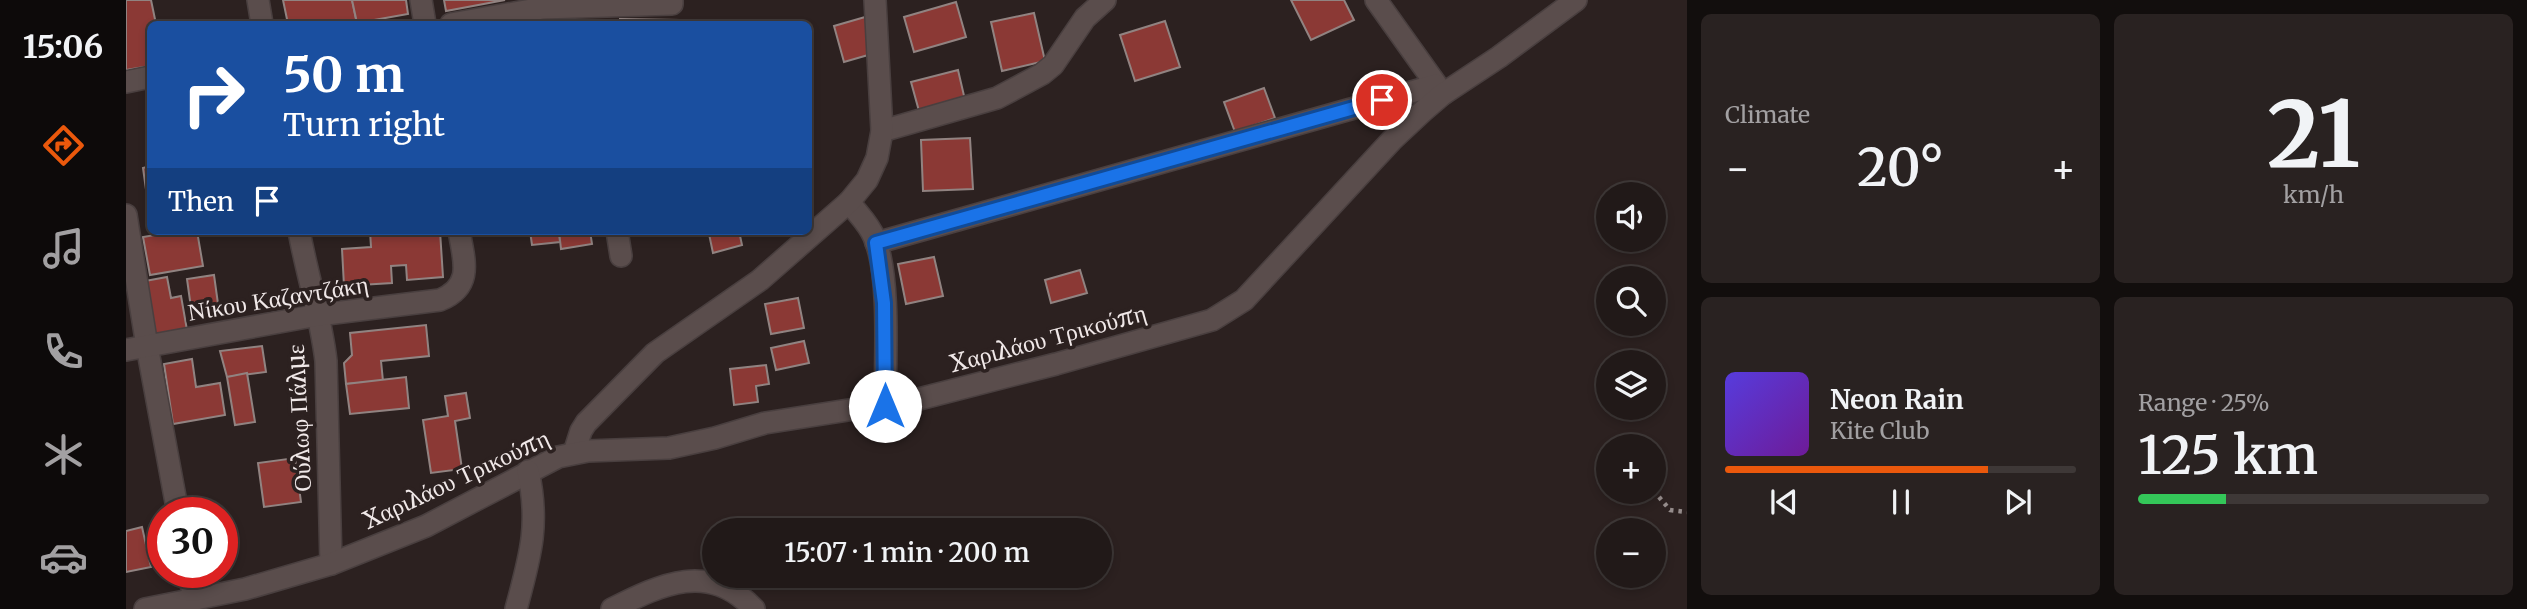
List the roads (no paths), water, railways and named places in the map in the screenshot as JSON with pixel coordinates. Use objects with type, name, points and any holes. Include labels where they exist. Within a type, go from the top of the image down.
[{"type":"street","points":[[258,0],[262,21]]},
{"type":"street","points":[[421,0],[424,21]]},
{"type":"street","points":[[812,234],[849,202],[867,180],[880,148],[882,131],[875,0]]},
{"type":"street","points":[[882,131],[997,98],[1042,74],[1053,65],[1085,18],[1105,0]]},
{"type":"street","points":[[1376,0],[1439,89]]},
{"type":"street","points":[[876,243],[1439,89],[1499,57],[1576,0]]},
{"type":"street","points":[[468,21],[543,8],[582,10],[672,2]]},
{"type":"street","points":[[126,82],[147,78]]},
{"type":"street","name":"Χαριλάου Τρικούπη","points":[[145,609],[285,579],[331,564],[426,526],[558,457],[574,453],[669,448],[698,443],[765,423],[885,406],[1056,364],[1198,324],[1227,313],[1263,281],[1439,89]]},
{"type":"street","points":[[849,202],[869,228],[876,243],[884,296],[885,406]]},
{"type":"street","points":[[126,215],[136,348],[174,497]]},
{"type":"street","name":"Ούλωφ Πάλμε","points":[[300,235],[326,361],[331,564]]},
{"type":"street","name":"Νίκου Καζαντζάκη","points":[[136,348],[318,315],[440,300],[448,296],[464,279],[465,267],[460,235]]},
{"type":"street","points":[[618,235],[621,256]]},
{"type":"street","points":[[574,453],[586,423],[637,369],[672,341],[760,280],[811,235]]},
{"type":"street","points":[[516,609],[531,549],[535,513],[528,471]]},
{"type":"street","points":[[612,609],[657,587],[690,580],[725,587],[744,598],[754,609]]},
{"type":"street","points":[[192,588],[194,600]]}]
